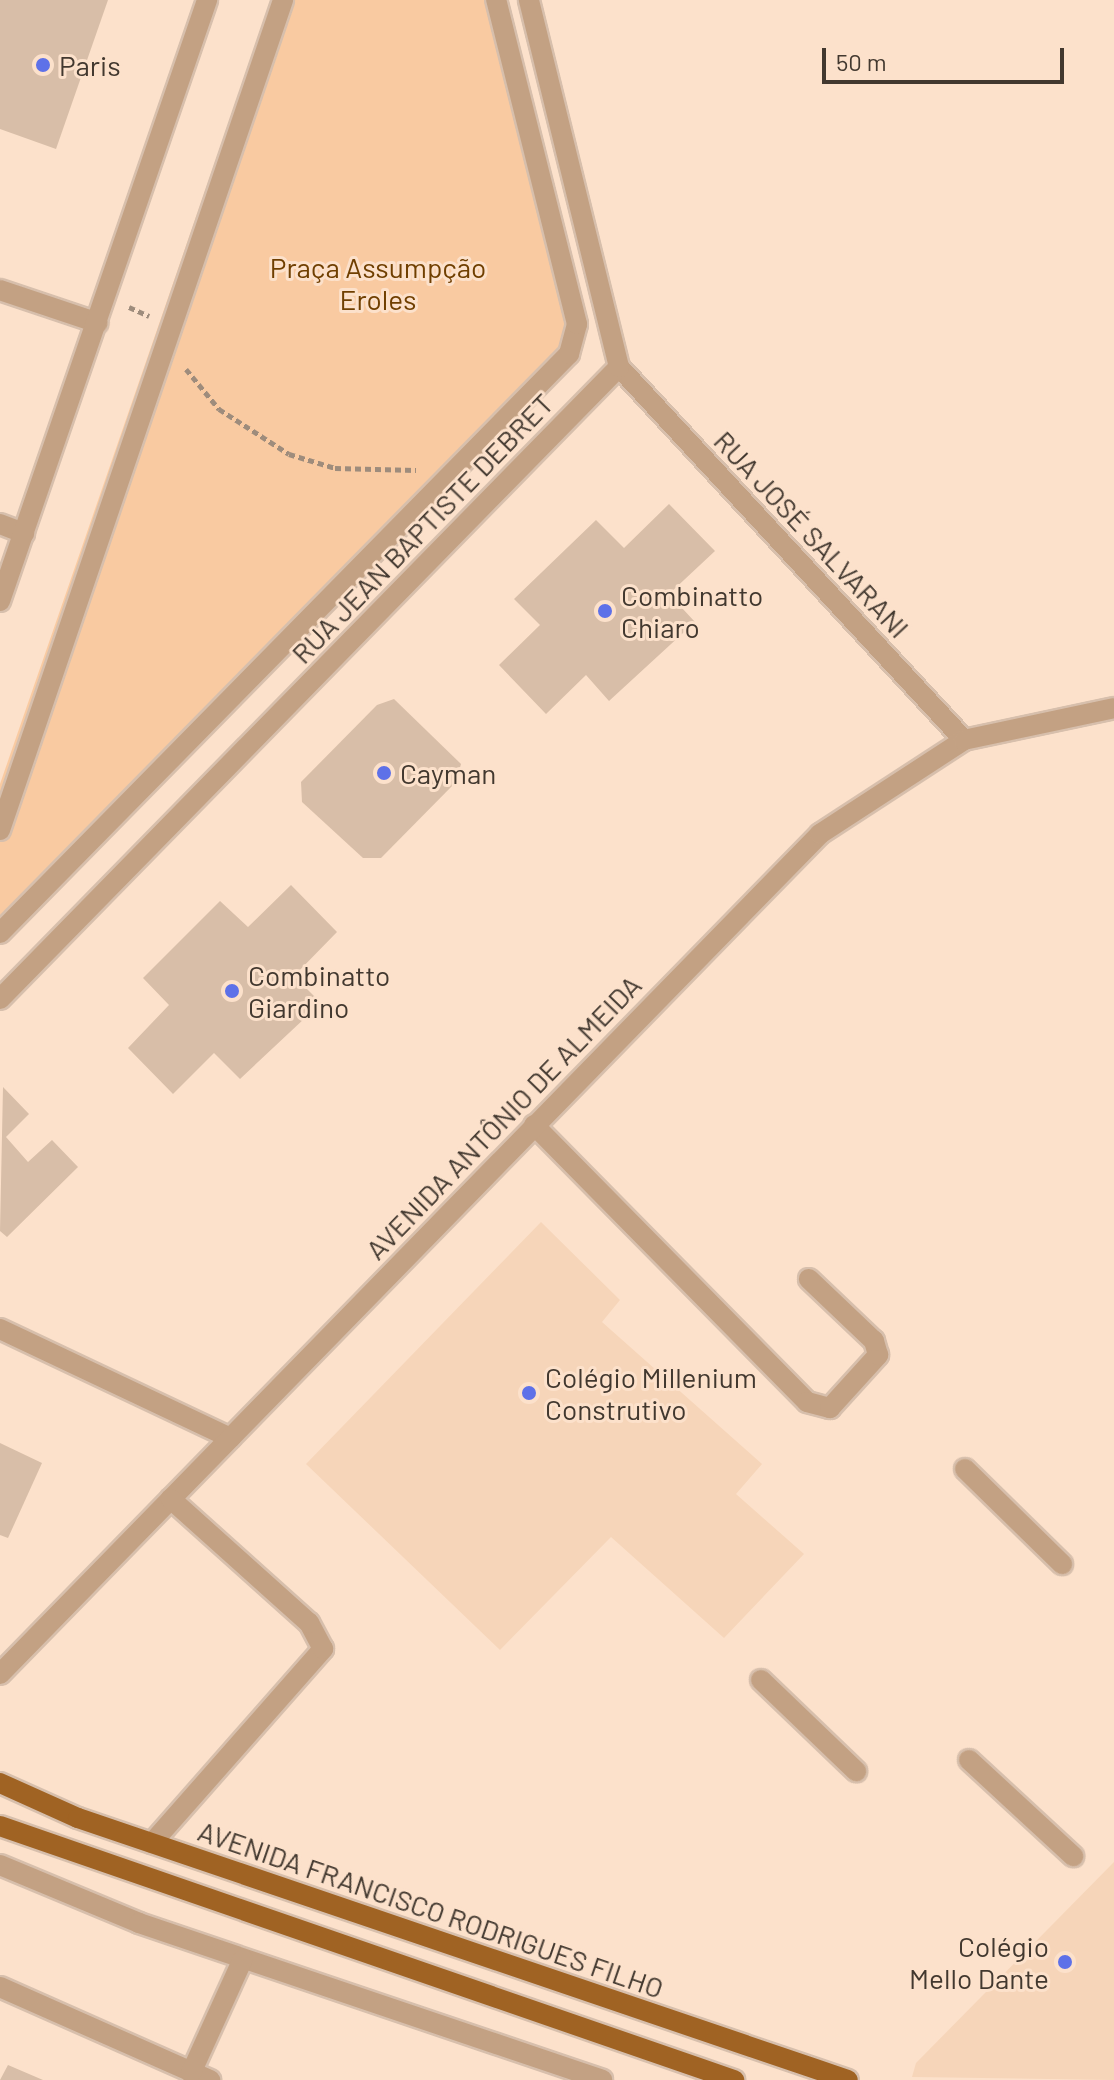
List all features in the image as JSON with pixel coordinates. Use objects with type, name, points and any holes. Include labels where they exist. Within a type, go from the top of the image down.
[{"type":"main road","name":"AVENIDA FRANCISCO RODRIGUES FILHO","points":[[0,1783],[152,1843],[848,2080]]},
{"type":"main road","points":[[0,1826],[734,2080]]},
{"type":"street","points":[[0,601],[207,0]]},
{"type":"street","points":[[0,830],[283,0]]},
{"type":"street","points":[[0,933],[569,354],[577,324],[496,0]]},
{"type":"street","points":[[529,0],[619,367]]},
{"type":"street","points":[[0,290],[98,323]]},
{"type":"street","name":"RUA JOSÉ SALVARANI","points":[[619,367],[964,740]]},
{"type":"street","name":"RUA JEAN BAPTISTE DEBRET","points":[[0,999],[619,367]]},
{"type":"street","points":[[0,524],[24,533]]},
{"type":"street","name":"AVENIDA ANTÔNIO DE ALMEIDA","points":[[0,1674],[820,834],[964,740],[1114,708]]},
{"type":"street","points":[[534,1125],[807,1402],[830,1408],[878,1355],[874,1341],[809,1279]]},
{"type":"street","points":[[0,1329],[231,1438]]},
{"type":"street","points":[[965,1469],[1062,1564]]},
{"type":"street","points":[[152,1843],[323,1649],[309,1623],[171,1499]]},
{"type":"street","points":[[761,1680],[856,1771]]},
{"type":"street","points":[[969,1760],[1073,1856]]},
{"type":"street","points":[[0,1865],[243,1959],[602,2080]]},
{"type":"street","points":[[0,1987],[201,2076],[243,1959]]},
{"type":"path","points":[[106,297],[172,326],[194,383],[252,435],[289,454],[383,473],[463,461]]},
{"type":"shaded area","name":"Colégio Millenium Construtivo","points":[[541,1222],[620,1300],[602,1322],[762,1464],[736,1494],[804,1554],[724,1638],[611,1537],[500,1650],[306,1464]]},
{"type":"shaded area","name":"Colégio Mello Dante","points":[[1114,1862],[1114,2080],[912,2077],[916,2063]]},
{"type":"green space","name":"Praça Assumpção Eroles","points":[[271,0],[506,0],[588,326],[579,354],[0,943],[0,784]]},
{"type":"building","name":"Paris","points":[[0,0],[108,0],[56,149],[0,129]]},
{"type":"building","name":"Combinatto Chiaro","points":[[669,504],[715,551],[669,594],[695,622],[609,701],[586,675],[546,714],[499,665],[540,625],[514,599],[596,520],[624,548]]},
{"type":"building","name":"Cayman","points":[[394,699],[461,764],[456,782],[381,858],[363,858],[302,802],[301,782],[377,705]]},
{"type":"building","name":"Combinatto Giardino","points":[[291,885],[337,932],[294,976],[321,1003],[240,1079],[214,1053],[173,1094],[128,1048],[169,1005],[143,978],[220,901],[248,927]]},
{"type":"building","points":[[3,1087],[29,1114],[6,1137],[28,1162],[52,1140],[78,1167],[7,1237],[0,1231]]},
{"type":"building","points":[[0,1443],[42,1463],[8,1538],[0,1535]]},
{"type":"building","points":[[8,2065],[43,2080],[0,2080]]},
{"type":"place","name":"Paris","points":[[43,65]]},
{"type":"place","name":"Combinatto Chiaro","points":[[605,611]]},
{"type":"place","name":"Cayman","points":[[384,773]]},
{"type":"place","name":"Combinatto Giardino","points":[[232,991]]},
{"type":"place","name":"Colégio Millenium Construtivo","points":[[529,1393]]},
{"type":"place","name":"Colégio Mello Dante","points":[[1065,1962]]}]
